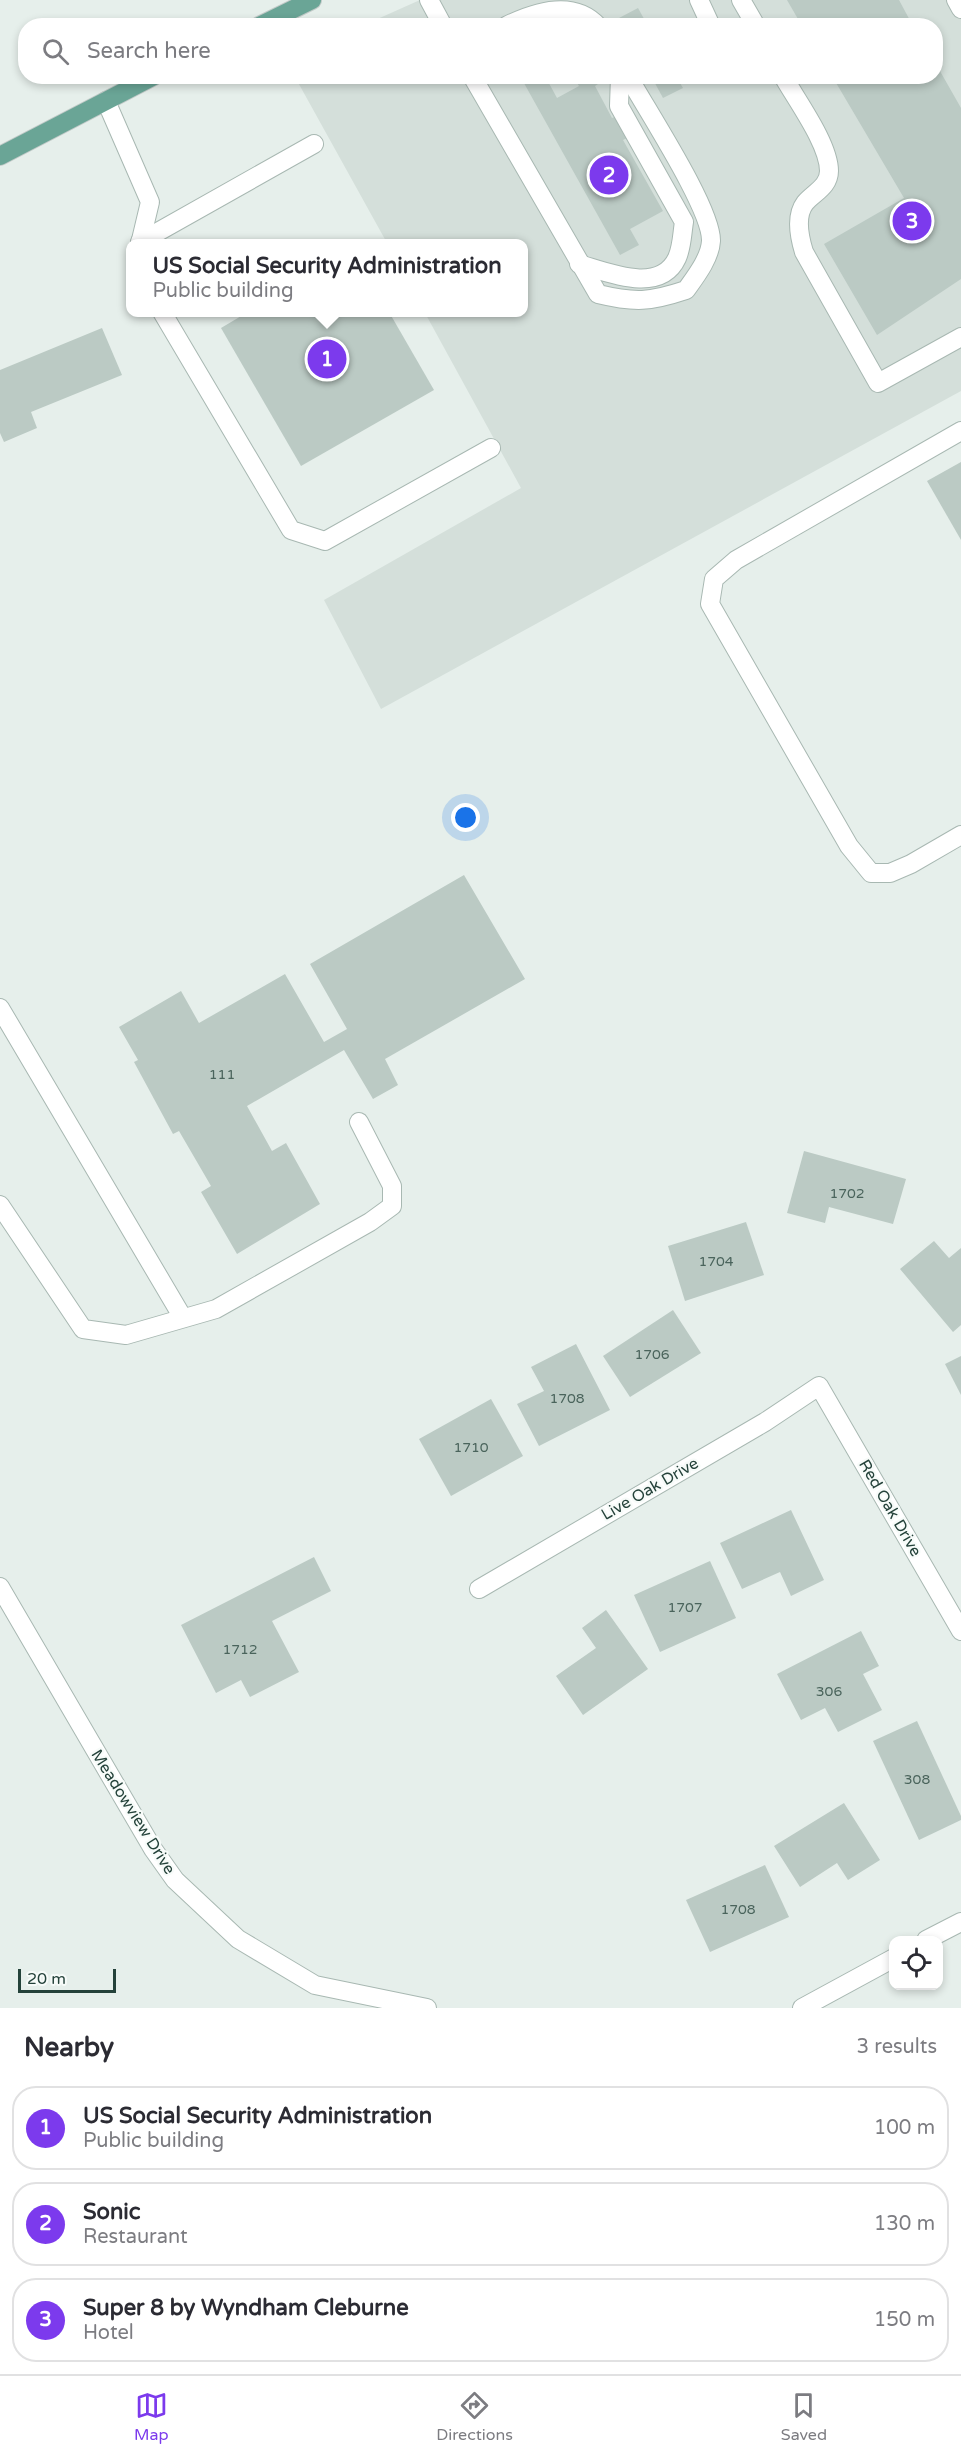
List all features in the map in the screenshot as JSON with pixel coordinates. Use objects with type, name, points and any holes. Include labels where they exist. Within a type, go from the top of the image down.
[{"type":"main road","points":[[275,18],[312,0]]},
{"type":"main road","points":[[0,156],[139,84]]},
{"type":"street","points":[[429,0],[439,18]]},
{"type":"street","points":[[699,0],[707,18]]},
{"type":"street","points":[[741,0],[751,18]]},
{"type":"street","points":[[956,0],[961,9]]},
{"type":"street","points":[[523,18],[552,4],[572,4],[590,13],[593,18]]},
{"type":"street","points":[[477,84],[598,294],[624,300],[644,301],[686,290],[702,266],[711,241],[705,211],[633,84]]},
{"type":"street","points":[[579,264],[642,280],[661,275],[676,260],[682,240],[684,222],[619,106],[620,84]]},
{"type":"street","points":[[788,84],[804,110],[826,155],[829,174],[822,189],[804,204],[800,222],[800,237],[804,252],[878,383],[961,338]]},
{"type":"street","points":[[106,101],[150,202],[141,239]]},
{"type":"street","points":[[147,239],[314,144]]},
{"type":"street","points":[[165,317],[291,530],[325,542],[491,448]]},
{"type":"street","points":[[961,431],[736,560],[714,579],[710,604],[849,846],[871,873],[890,873],[911,864],[961,835]]},
{"type":"street","points":[[0,1008],[183,1318]]},
{"type":"street","points":[[0,1206],[83,1329],[126,1335],[216,1309],[370,1222],[392,1206],[392,1186],[359,1122]]},
{"type":"street","name":"Live Oak Drive","points":[[479,1589],[765,1422],[819,1386]]},
{"type":"street","name":"Red Oak Drive","points":[[819,1386],[961,1631]]},
{"type":"street","name":"Meadowview Drive","points":[[0,1587],[153,1849],[175,1880],[238,1939],[315,1984],[427,2008]]},
{"type":"street","points":[[935,1936],[961,1922]]},
{"type":"street","points":[[802,2008],[889,1961]]},
{"type":"shaded area","points":[[420,0],[961,0],[961,391],[381,709],[324,600],[521,488],[427,317],[528,317],[528,239],[385,239],[299,84],[943,84],[943,18],[380,18]]},
{"type":"building","points":[[787,0],[899,0],[909,18],[797,18]]},
{"type":"building","points":[[638,8],[644,18],[619,18]]},
{"type":"building","points":[[943,76],[961,108],[961,279],[877,335],[824,244],[904,198],[837,84],[943,84]]},
{"type":"building","points":[[524,84],[549,84],[557,98],[579,86],[578,84],[598,84],[595,86],[612,118],[617,116],[629,137],[623,140],[663,211],[630,229],[639,245],[620,255]]},
{"type":"building","points":[[655,84],[681,84],[683,88],[663,98]]},
{"type":"building","points":[[240,317],[392,317],[434,390],[301,466],[221,328]]},
{"type":"building","points":[[102,328],[122,375],[31,412],[37,428],[4,442],[0,433],[0,370]]},
{"type":"building","points":[[961,462],[961,540],[927,481]]},
{"type":"building","points":[[464,875],[525,979],[385,1059],[398,1085],[373,1099],[344,1050],[247,1106],[272,1151],[286,1143],[320,1204],[237,1254],[201,1192],[211,1186],[179,1131],[173,1134],[134,1062],[138,1060],[119,1027],[181,991],[199,1023],[285,974],[324,1042],[347,1029],[310,964]]},
{"type":"building","points":[[804,1151],[906,1179],[893,1224],[829,1207],[825,1223],[787,1213]]},
{"type":"building","points":[[746,1222],[764,1275],[685,1301],[668,1246]]},
{"type":"building","points":[[934,1241],[949,1258],[961,1248],[961,1325],[953,1332],[900,1269]]},
{"type":"building","points":[[673,1310],[701,1353],[630,1397],[603,1356]]},
{"type":"building","points":[[576,1344],[610,1410],[539,1446],[517,1404],[544,1391],[531,1367]]},
{"type":"building","points":[[961,1356],[961,1395],[945,1364]]},
{"type":"building","points":[[491,1399],[523,1456],[451,1496],[419,1439]]},
{"type":"building","points":[[791,1510],[824,1580],[791,1596],[780,1572],[742,1589],[720,1543]]},
{"type":"building","points":[[314,1557],[331,1591],[272,1621],[299,1672],[250,1697],[241,1680],[216,1693],[181,1625]]},
{"type":"building","points":[[710,1561],[736,1618],[660,1652],[634,1595]]},
{"type":"building","points":[[606,1610],[648,1669],[583,1715],[556,1676],[596,1648],[582,1628]]},
{"type":"building","points":[[861,1631],[879,1666],[863,1674],[882,1710],[838,1732],[825,1708],[801,1720],[777,1674]]},
{"type":"building","points":[[917,1721],[961,1816],[961,1820],[919,1840],[873,1741]]},
{"type":"building","points":[[844,1803],[880,1860],[848,1880],[837,1863],[800,1887],[774,1846]]},
{"type":"building","points":[[765,1865],[789,1917],[710,1952],[686,1900]]},
{"type":"place","name":"Sonic","points":[[609,175]]},
{"type":"place","name":"Super 8 by Wyndham Cleburne","points":[[912,221]]},
{"type":"place","name":"US Social Security Administration","points":[[327,359]]}]
